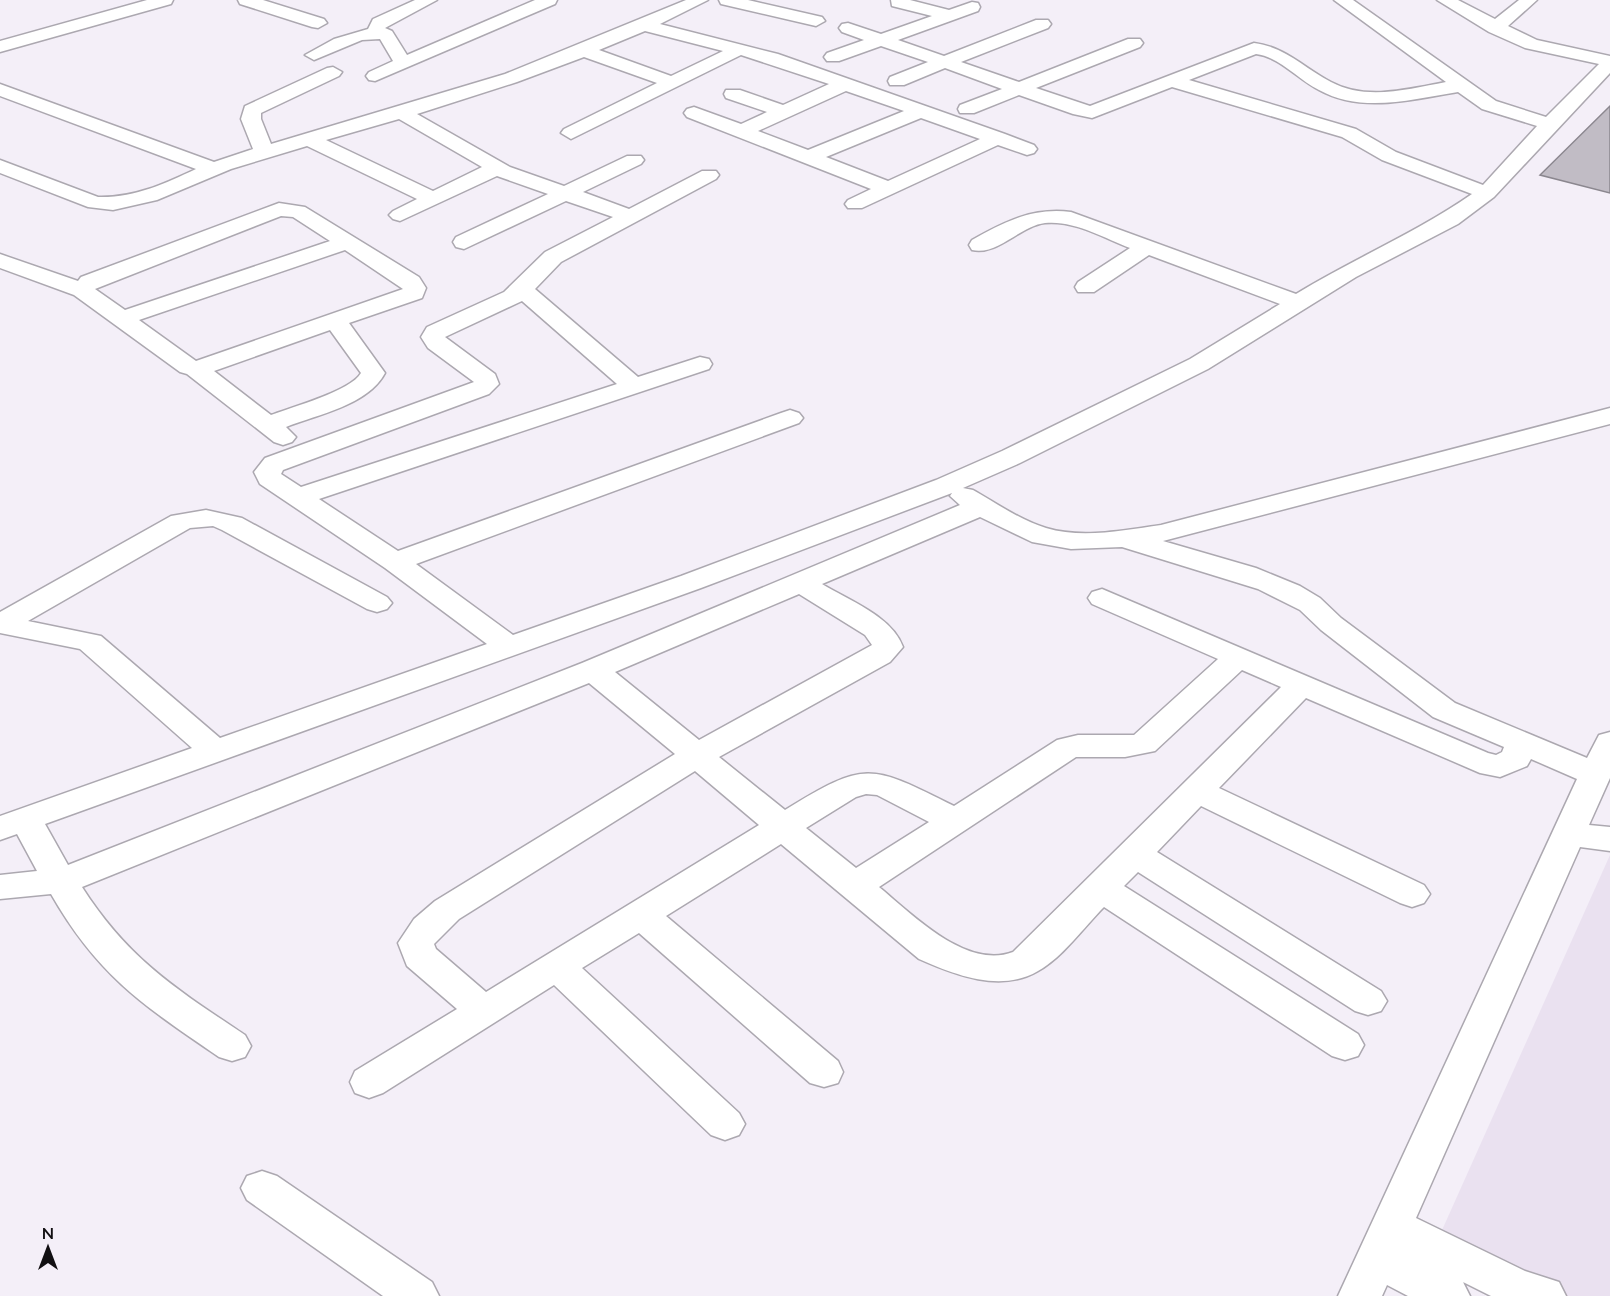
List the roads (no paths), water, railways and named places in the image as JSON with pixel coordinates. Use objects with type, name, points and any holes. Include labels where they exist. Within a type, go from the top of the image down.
[{"type":"street","points":[[5,45],[128,0]]},
{"type":"street","points":[[5,45],[165,0]]},
{"type":"street","points":[[246,0],[318,23]]},
{"type":"street","points":[[0,166],[95,203],[110,205],[149,195],[264,152],[402,112],[585,51],[700,0]]},
{"type":"street","points":[[727,0],[791,15],[814,13]]},
{"type":"street","points":[[1342,0],[1459,86],[1489,105],[1550,124]]},
{"type":"street","points":[[1445,0],[1495,28],[1531,44],[1610,62]]},
{"type":"street","points":[[1495,28],[1529,0]]},
{"type":"street","points":[[375,76],[540,1]]},
{"type":"street","points":[[378,32],[376,28],[379,23],[416,2]]},
{"type":"street","points":[[897,2],[950,15]]},
{"type":"street","points":[[833,57],[972,7]]},
{"type":"street","points":[[897,81],[1042,24]]},
{"type":"street","points":[[644,25],[740,49],[1028,149]]},
{"type":"street","points":[[848,28],[1092,112],[1242,51],[1262,48],[1331,90],[1345,95],[1380,97],[1459,86]]},
{"type":"street","points":[[314,55],[351,38],[378,32],[386,35],[403,63]]},
{"type":"street","points":[[967,109],[1134,43]]},
{"type":"street","points":[[571,134],[740,49]]},
{"type":"street","points":[[585,51],[673,83]]},
{"type":"street","points":[[232,1046],[144,986],[118,961],[97,937],[62,881],[13,824],[214,750],[691,582],[945,486],[1011,457],[1199,364],[1348,272],[1449,219],[1487,193],[1610,62]]},
{"type":"street","points":[[264,152],[251,119],[252,110],[333,72]]},
{"type":"street","points":[[1172,81],[1349,133],[1389,156],[1487,193]]},
{"type":"street","points":[[742,131],[845,84]]},
{"type":"street","points":[[0,90],[214,169]]},
{"type":"street","points":[[734,94],[784,112]]},
{"type":"street","points":[[809,157],[921,111]]},
{"type":"street","points":[[402,112],[497,168],[630,216]]},
{"type":"street","points":[[694,113],[888,188]]},
{"type":"street","points":[[855,204],[998,138]]},
{"type":"street","points":[[309,139],[433,199]]},
{"type":"street","points":[[465,242],[634,160]]},
{"type":"street","points":[[400,215],[497,168]]},
{"type":"street","points":[[509,646],[395,562],[269,478],[267,472],[274,464],[480,389],[487,384],[486,379],[436,343],[433,337],[435,332],[523,290],[542,264],[709,175]]},
{"type":"street","points":[[82,290],[89,282],[279,209],[298,211],[345,243],[411,282],[416,288],[414,293],[406,297],[196,369]]},
{"type":"street","points":[[980,245],[1036,216],[1053,214],[1071,218],[1298,303]]},
{"type":"street","points":[[123,318],[345,243]]},
{"type":"street","points":[[1086,287],[1147,246]]},
{"type":"street","points":[[0,261],[82,290],[189,367],[196,369],[267,426],[305,453]]},
{"type":"street","points":[[523,290],[634,386]]},
{"type":"street","points":[[267,426],[355,391],[368,382],[373,373],[336,322]]},
{"type":"street","points":[[299,497],[700,364]]},
{"type":"street","points":[[945,486],[1040,536],[1062,539],[1126,539],[1162,533],[1610,416]]},
{"type":"street","points":[[395,562],[790,418]]},
{"type":"street","points":[[0,886],[62,881],[593,670],[982,506]]},
{"type":"street","points":[[0,624],[181,522],[201,516],[218,518],[232,524],[377,603]]},
{"type":"street","points":[[1126,539],[1269,583],[1292,593],[1310,604],[1422,695],[1454,714],[1521,743],[1603,758],[1360,1296]]},
{"type":"street","points":[[484,1011],[420,956],[416,943],[426,928],[447,910],[697,755],[879,655],[888,647],[885,638],[875,629],[801,583]]},
{"type":"street","points":[[1102,598],[1300,686],[1480,762],[1500,766],[1516,758],[1521,743]]},
{"type":"street","points":[[0,624],[90,642],[214,750]]},
{"type":"street","points":[[855,886],[1068,747],[1084,744],[1127,748],[1144,744],[1237,658]]},
{"type":"street","points":[[593,670],[932,950],[960,963],[990,968],[1023,963],[1046,945],[1300,686]]},
{"type":"street","points":[[369,1082],[844,789],[866,783],[884,785],[956,821]]},
{"type":"street","points":[[1197,791],[1412,894]]},
{"type":"street","points":[[1568,834],[1610,839]]},
{"type":"street","points":[[1135,854],[1368,1001]]},
{"type":"street","points":[[1101,888],[1345,1045]]},
{"type":"street","points":[[640,914],[824,1072]]},
{"type":"street","points":[[557,966],[725,1124]]},
{"type":"street","points":[[262,1188],[417,1296]]},
{"type":"street","points":[[1384,1242],[1448,1296]]},
{"type":"street","points":[[1384,1242],[1544,1296]]}]
